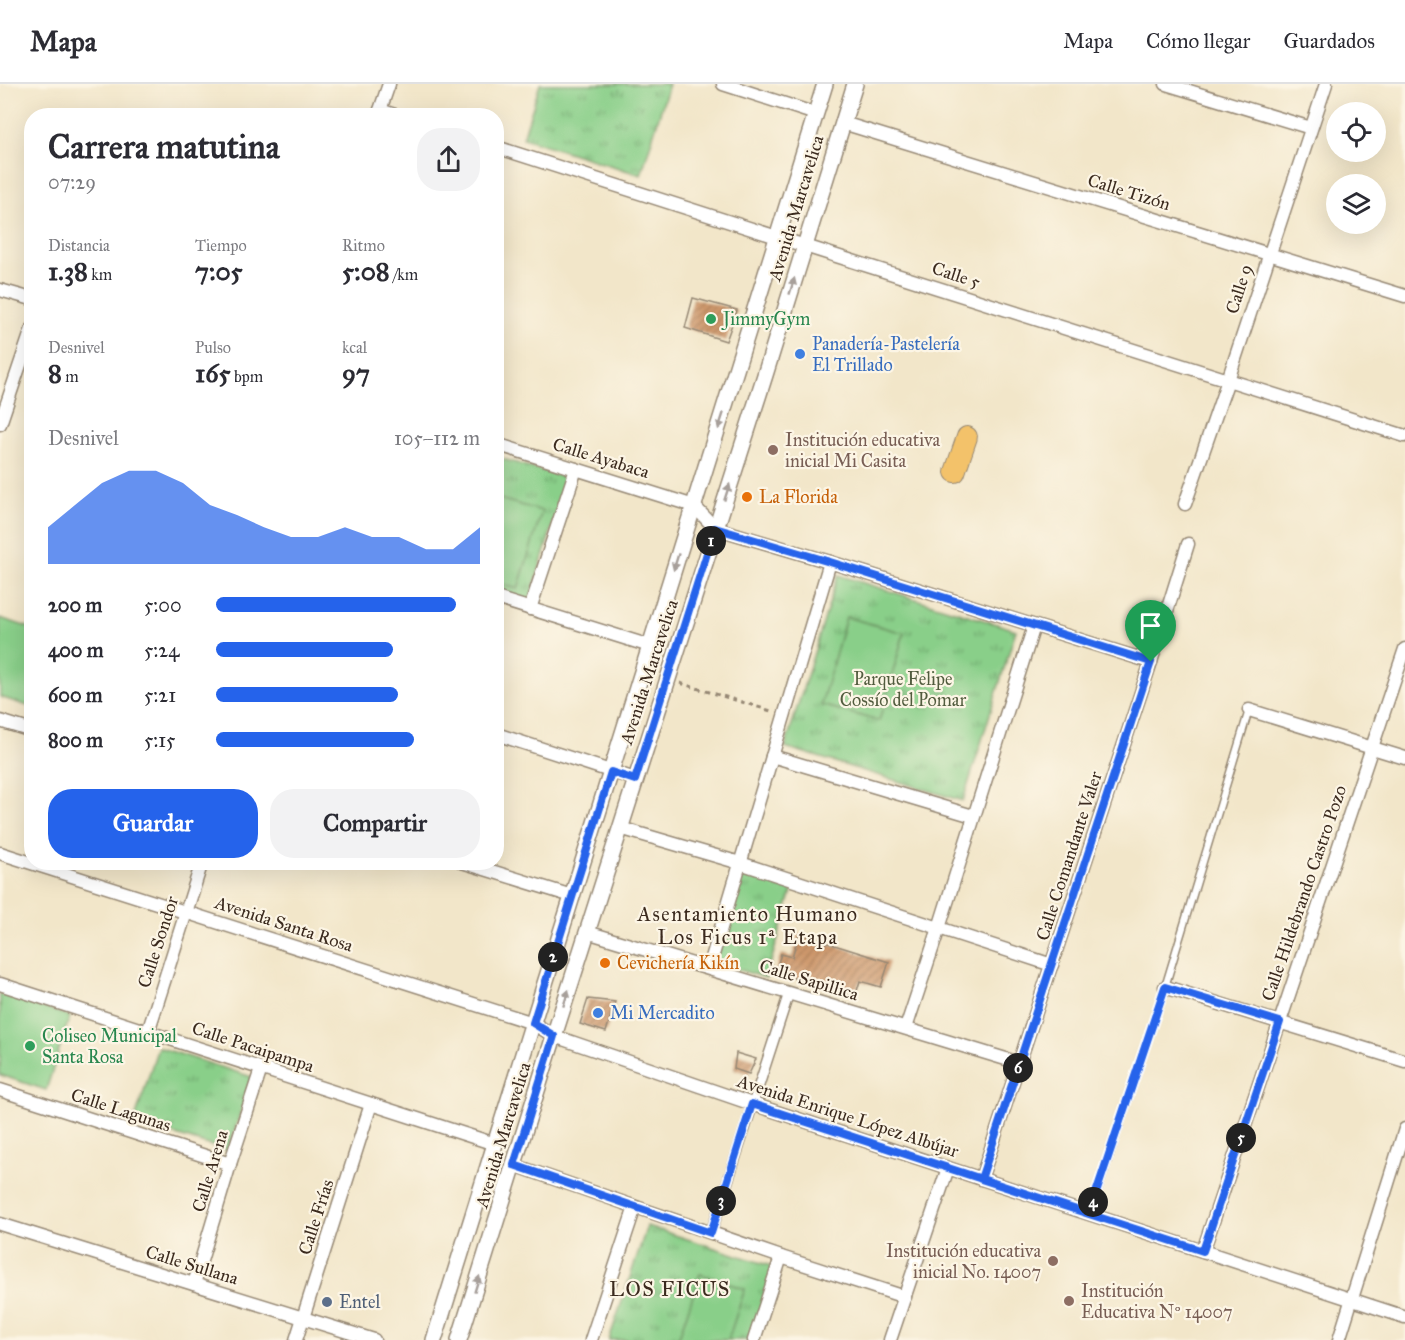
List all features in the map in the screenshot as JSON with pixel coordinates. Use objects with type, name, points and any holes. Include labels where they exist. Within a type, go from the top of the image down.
[{"type":"main road","points":[[955,472],[967,437]]},
{"type":"street","points":[[380,108],[389,84]]},
{"type":"street","points":[[723,84],[816,114]]},
{"type":"street","name":"Avenida Marcavelica","points":[[434,1340],[825,84]]},
{"type":"street","name":"Avenida Marcavelica","points":[[459,1340],[855,84]]},
{"type":"street","points":[[1166,84],[1183,86],[1311,128]]},
{"type":"street","name":"Calle 9","points":[[1185,504],[1326,84]]},
{"type":"street","name":"Calle Tizón","points":[[843,123],[1405,296]]},
{"type":"street","name":"Calle 5","points":[[504,150],[1405,436]]},
{"type":"street","points":[[0,290],[24,298]]},
{"type":"street","points":[[0,424],[24,353]]},
{"type":"street","name":"Calle Ayabaca","points":[[504,446],[694,506]]},
{"type":"street","points":[[530,609],[576,469]]},
{"type":"street","points":[[694,506],[715,528],[1151,662]]},
{"type":"street","name":"Calle Comandante Valer","points":[[981,1179],[1188,544]]},
{"type":"street","points":[[709,968],[830,562]]},
{"type":"street","points":[[504,601],[650,646]]},
{"type":"street","points":[[906,1028],[1034,626]]},
{"type":"street","name":"Calle Hildebrando Castro Pozo","points":[[1203,1251],[1405,649]]},
{"type":"street","points":[[1249,710],[1405,758]]},
{"type":"street","points":[[0,721],[24,728]]},
{"type":"street","points":[[504,737],[635,780]]},
{"type":"street","points":[[772,756],[973,816]]},
{"type":"street","points":[[620,828],[740,863],[1052,965]]},
{"type":"street","name":"Avenida Santa Rosa","points":[[0,853],[24,861]]},
{"type":"street","name":"Avenida Santa Rosa","points":[[54,870],[533,1023],[554,1036]]},
{"type":"street","name":"Calle Sondor","points":[[147,1032],[199,870]]},
{"type":"street","points":[[488,870],[572,896]]},
{"type":"street","name":"Calle Sapillica","points":[[587,932],[1019,1063]]},
{"type":"street","name":"Calle Pacaipampa","points":[[0,984],[495,1144]]},
{"type":"street","points":[[1165,987],[1405,1061]]},
{"type":"street","points":[[711,1233],[789,993]]},
{"type":"street","name":"Avenida Enrique López Albújar","points":[[554,1036],[752,1104],[1405,1317]]},
{"type":"street","name":"Calle Arena","points":[[194,1284],[261,1069]]},
{"type":"street","name":"Calle Lagunas","points":[[0,1090],[230,1164]]},
{"type":"street","name":"Calle Frías","points":[[296,1340],[371,1104]]},
{"type":"street","points":[[1338,1340],[1400,1163],[1405,1130]]},
{"type":"street","points":[[514,1165],[905,1297]]},
{"type":"street","points":[[890,1340],[948,1168]]},
{"type":"street","points":[[591,1340],[635,1207]]},
{"type":"street","name":"Calle Sullana","points":[[0,1224],[374,1340]]},
{"type":"street","points":[[754,1340],[781,1257]]},
{"type":"lane","points":[[1089,1214],[1165,987],[1249,710]]},
{"type":"path","points":[[667,679],[784,715]]},
{"type":"green space","points":[[540,84],[669,84],[641,175],[523,138]]},
{"type":"green space","points":[[504,459],[567,478],[529,603],[504,595]]},
{"type":"green space","points":[[504,500],[542,511],[518,589],[504,585]]},
{"type":"green space","name":"Parque Felipe Cossío del Pomar","points":[[838,575],[1016,630],[963,801],[785,747]]},
{"type":"green space","points":[[846,617],[904,633],[879,721],[821,705]]},
{"type":"green space","points":[[0,618],[24,626],[24,705],[0,697]]},
{"type":"green space","points":[[742,866],[795,881],[766,978],[710,961]]},
{"type":"green space","name":"Coliseo Municipal Santa Rosa","points":[[0,994],[70,1016],[46,1090],[0,1075]]},
{"type":"green space","points":[[158,1047],[252,1077],[228,1151],[134,1122]]},
{"type":"green space","points":[[647,1226],[774,1267],[750,1340],[609,1340]]},
{"type":"green space","points":[[700,1274],[745,1289],[728,1340],[678,1340]]},
{"type":"building","name":"JimmyGym","points":[[693,298],[737,310],[726,341],[685,328]]},
{"type":"building","points":[[799,934],[889,962],[881,987],[860,981],[855,997],[775,972],[781,954],[792,957]]},
{"type":"building","name":"Mi Mercadito","points":[[588,999],[615,1002],[606,1032],[580,1024]]},
{"type":"building","points":[[736,1053],[756,1059],[749,1074],[734,1069]]},
{"type":"place","name":"JimmyGym","points":[[711,319]]},
{"type":"place","name":"Panadería-Pastelería El Trillado","points":[[800,354]]},
{"type":"place","name":"Institución educativa inicial Mi Casita","points":[[773,450]]},
{"type":"place","name":"La Florida","points":[[747,497]]},
{"type":"place","name":"Cevichería Kikín","points":[[605,963]]},
{"type":"place","name":"Mi Mercadito","points":[[598,1013]]},
{"type":"place","name":"Coliseo Municipal Santa Rosa","points":[[30,1046]]},
{"type":"place","name":"Institución educativa inicial No. 14007","points":[[1053,1261]]},
{"type":"place","name":"Institución Educativa Nº 14007","points":[[1069,1301]]},
{"type":"place","name":"Entel","points":[[327,1302]]},
{"type":"district","name":"Asentamiento Humano Los Ficus 1ª Etapa","points":[[748,926]]},
{"type":"district","name":"LOS FICUS","points":[[670,1289]]},
{"type":"route","points":[[1151,662],[715,528],[635,780],[611,772],[533,1023],[554,1036],[514,1165],[711,1233],[752,1104],[981,1179],[1089,1214],[1165,987],[1280,1022],[1203,1251],[981,1179],[1151,662]]}]
